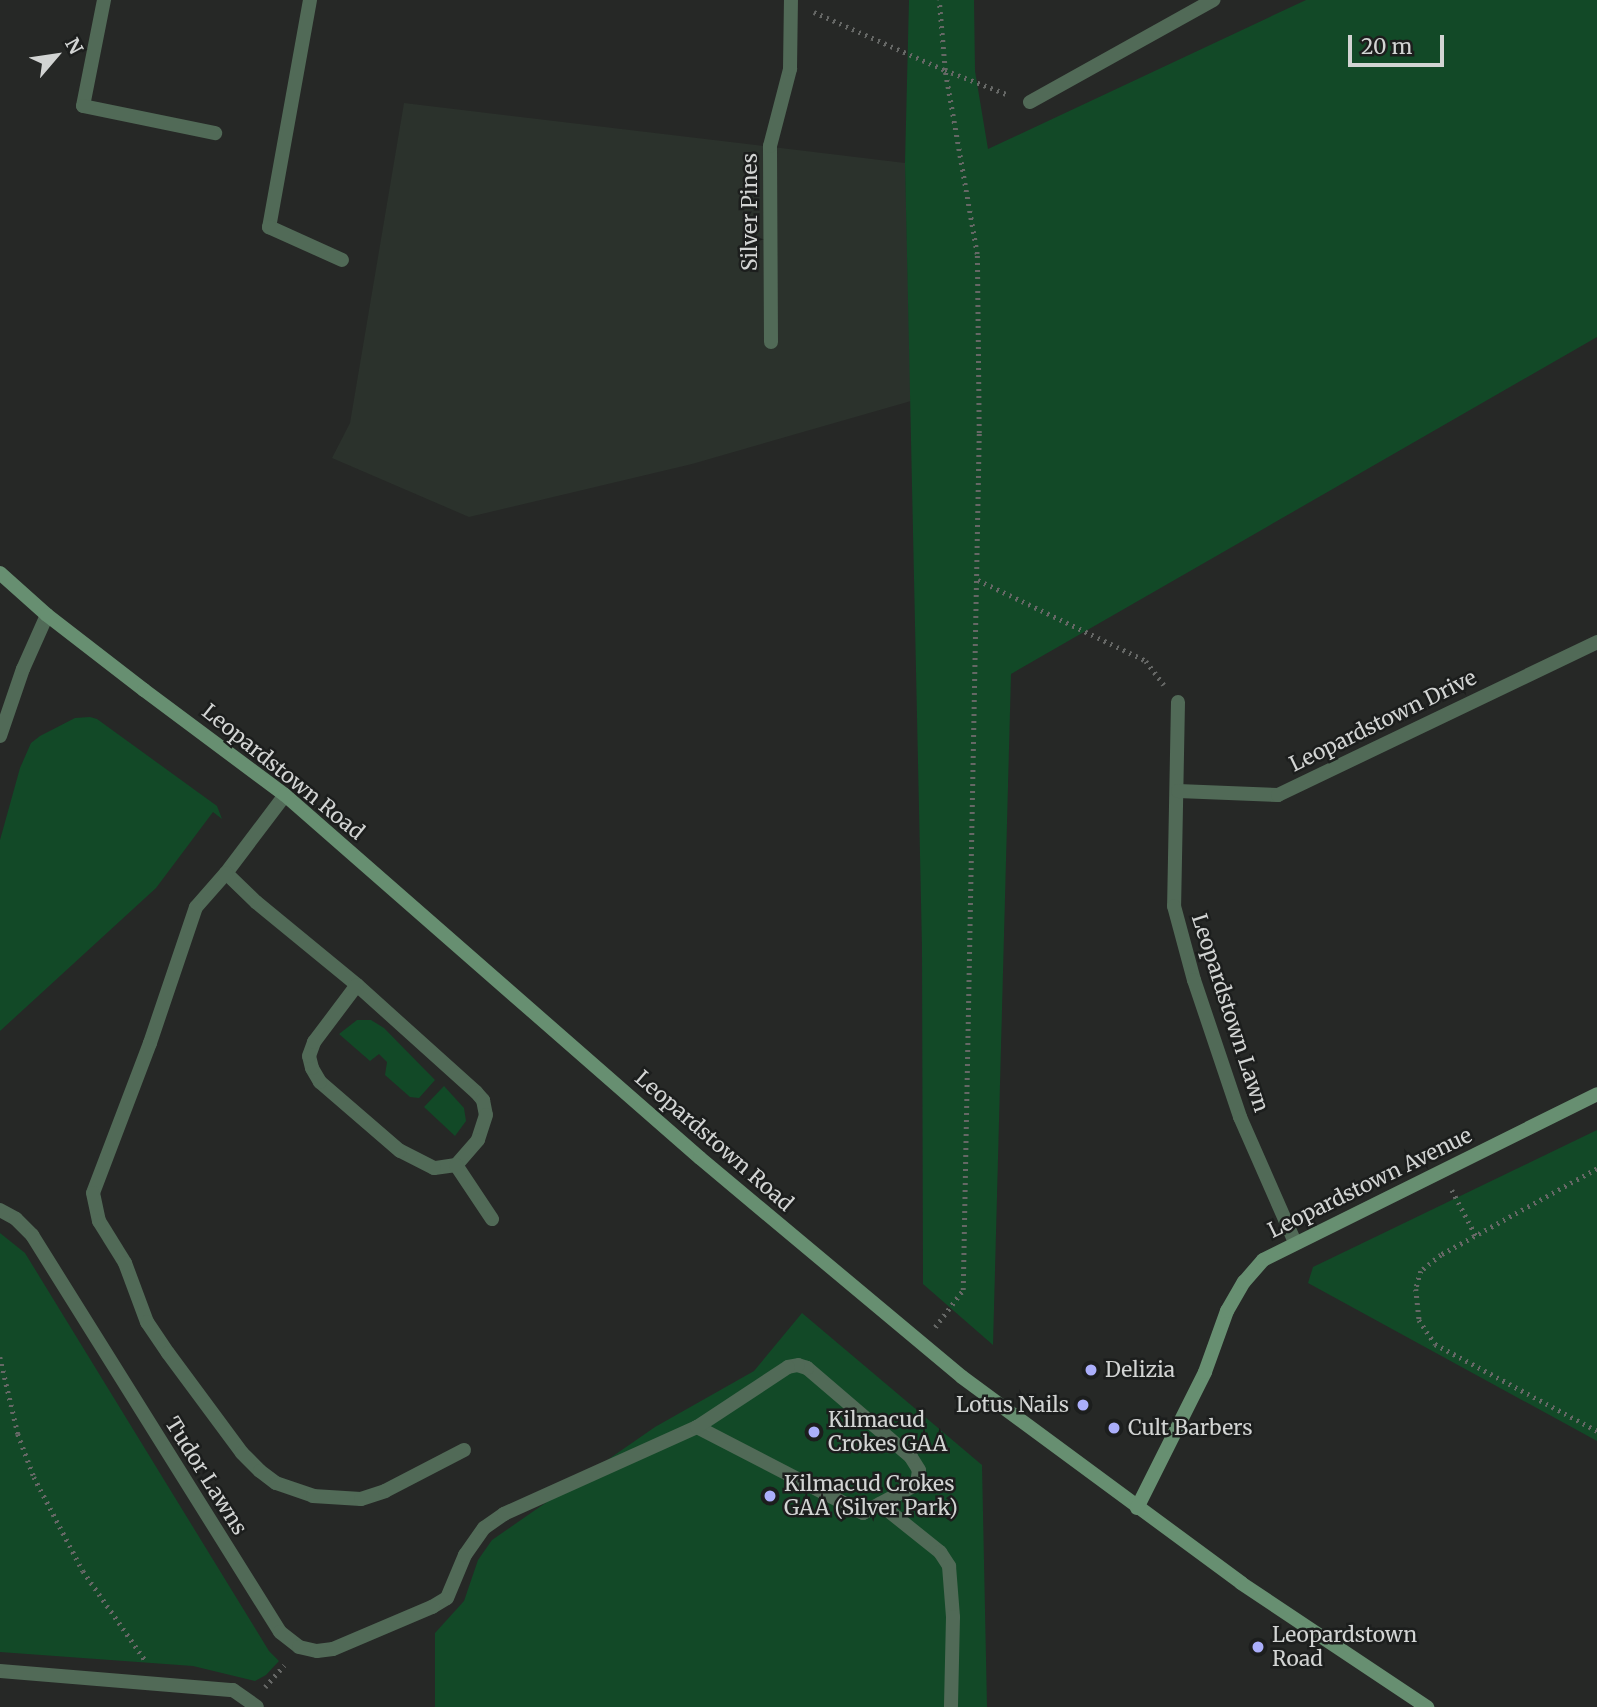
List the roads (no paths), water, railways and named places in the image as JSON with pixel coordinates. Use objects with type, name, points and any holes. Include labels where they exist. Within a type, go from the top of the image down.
[{"type":"main road","name":"Leopardstown Road","points":[[0,573],[47,615],[285,795],[700,1158],[922,1345],[1137,1508],[1327,1642],[1427,1707]]},
{"type":"main road","name":"Leopardstown Avenue","points":[[1137,1508],[1205,1371],[1227,1311],[1244,1282],[1263,1260],[1597,1094]]},
{"type":"street","points":[[104,0],[83,106],[215,133]]},
{"type":"street","points":[[310,0],[269,227],[342,260]]},
{"type":"street","points":[[1030,102],[1213,0]]},
{"type":"street","name":"Silver Pines","points":[[771,342],[770,146],[790,69],[791,1]]},
{"type":"street","points":[[0,736],[23,669],[47,615]]},
{"type":"street","name":"Leopardstown Drive","points":[[1178,791],[1278,795],[1597,642]]},
{"type":"street","name":"Leopardstown Lawn","points":[[1178,702],[1174,906],[1194,980],[1240,1117],[1295,1242]]},
{"type":"street","points":[[285,795],[226,873],[196,907],[146,1055],[93,1193],[99,1221],[125,1263],[147,1322],[243,1452],[260,1471],[276,1483],[313,1496],[361,1499],[385,1491],[464,1450]]},
{"type":"street","points":[[226,873],[256,902],[357,985],[483,1100],[486,1115],[478,1140],[456,1165],[434,1168],[400,1150],[320,1082],[312,1068],[309,1056],[314,1042],[357,985]]},
{"type":"street","points":[[456,1165],[492,1219]]},
{"type":"street","name":"Tudor Lawns","points":[[0,1210],[16,1219],[32,1235],[265,1612],[280,1632],[299,1647],[317,1651],[333,1648],[432,1607],[447,1598],[465,1555],[484,1528],[504,1514],[697,1427]]},
{"type":"street","points":[[788,1367],[807,1368],[911,1457],[919,1471],[917,1484],[863,1513],[697,1427],[788,1367]]},
{"type":"street","points":[[880,1504],[940,1552],[949,1566],[953,1617],[951,1707]]},
{"type":"street","points":[[0,1671],[161,1682],[233,1690],[255,1704]]},
{"type":"place","name":"Delizia","points":[[1091,1370]]},
{"type":"place","name":"Lotus Nails","points":[[1083,1405]]},
{"type":"place","name":"Cult Barbers","points":[[1114,1428]]},
{"type":"place","name":"Kilmacud Crokes GAA","points":[[814,1432]]},
{"type":"place","name":"Kilmacud Crokes GAA (Silver Park)","points":[[770,1496]]},
{"type":"place","name":"Leopardstown Road","points":[[1258,1647]]}]
